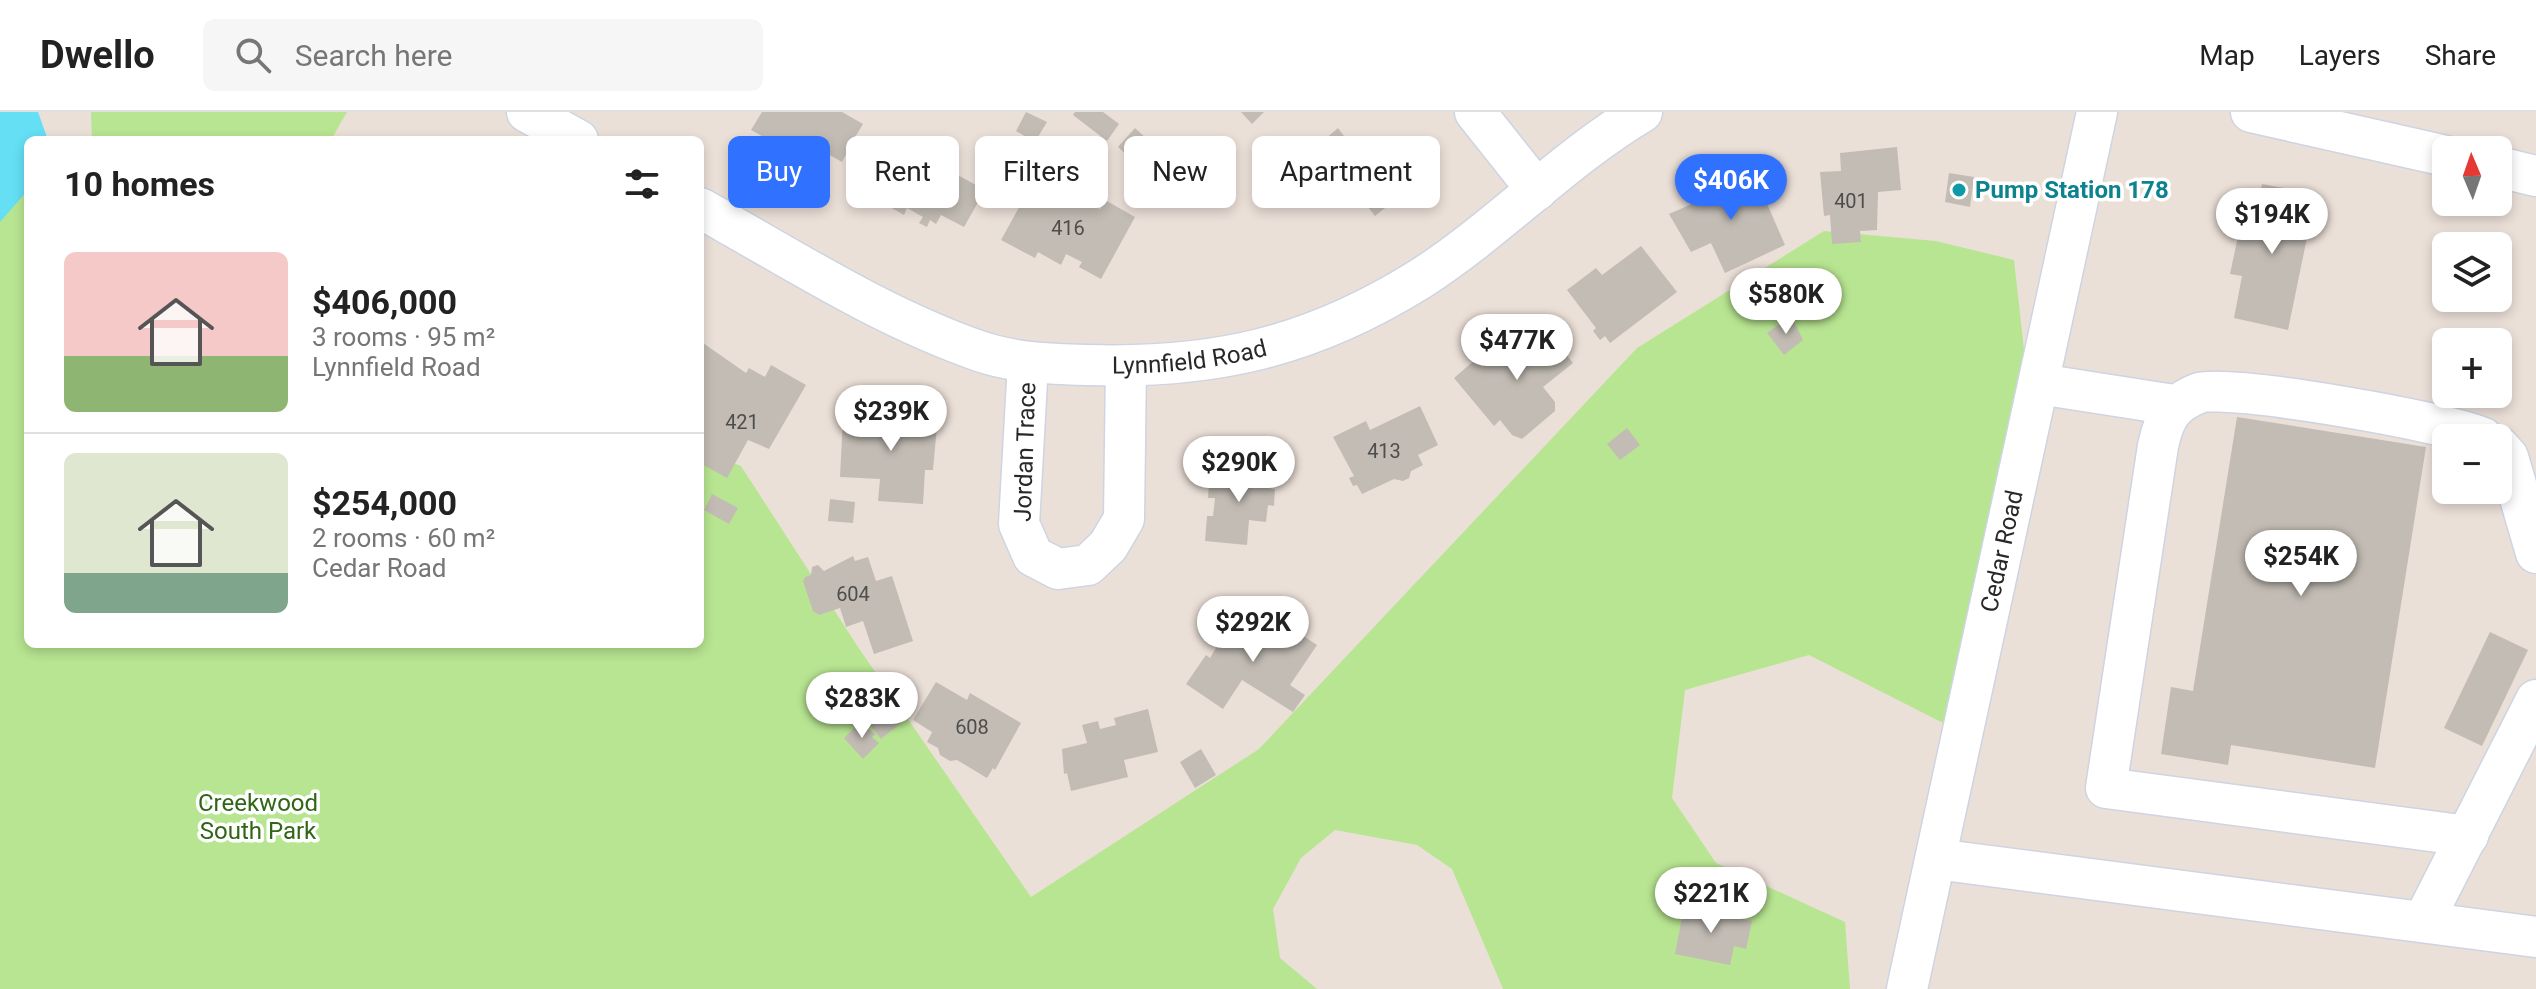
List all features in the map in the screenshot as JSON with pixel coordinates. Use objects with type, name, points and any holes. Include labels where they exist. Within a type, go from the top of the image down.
[{"type":"street","points":[[527,112],[571,136]]},
{"type":"street","points":[[1475,112],[1537,190]]},
{"type":"street","name":"Lynnfield Road","points":[[704,210],[893,317],[982,352],[1028,363],[1126,366],[1192,363],[1307,337],[1421,278],[1642,112]]},
{"type":"street","name":"Cedar Road","points":[[1907,989],[2097,112]]},
{"type":"street","points":[[2251,112],[2432,153]]},
{"type":"street","points":[[2512,170],[2536,176]]},
{"type":"street","name":"Jordan Trace","points":[[1028,363],[1019,524],[1033,556],[1058,569],[1088,565],[1108,546],[1124,519],[1126,366]]},
{"type":"street","points":[[2039,384],[2174,405]]},
{"type":"street","points":[[2433,424],[2244,392],[2203,391],[2174,405],[2164,417],[2158,446],[2106,788],[2468,836]]},
{"type":"street","points":[[2512,471],[2536,553]]},
{"type":"street","points":[[2423,922],[2536,700]]},
{"type":"street","points":[[1936,859],[2536,937]]},
{"type":"green space","points":[[91,112],[347,112],[333,136],[92,136]]},
{"type":"green space","name":"Creekwood South Park","points":[[24,148],[24,648],[704,648],[704,452],[741,466],[858,647],[1031,897],[1259,749],[1637,348],[1824,231],[1936,241],[2014,260],[2035,448],[1953,728],[1809,655],[1685,690],[1672,798],[1716,863],[1845,922],[1850,989],[1503,989],[1452,869],[1417,845],[1335,830],[1301,858],[1273,909],[1280,958],[1317,989],[0,989],[0,166]]},
{"type":"water","points":[[0,112],[38,112],[47,136],[24,136],[24,195],[0,222]]},
{"type":"building","points":[[762,112],[842,112],[863,124],[856,136],[846,136],[846,154],[842,162],[830,155],[830,136],[762,136],[751,130]]},
{"type":"building","points":[[1026,112],[1047,122],[1039,136],[1025,136],[1016,131]]},
{"type":"building","points":[[1075,112],[1103,112],[1119,124],[1108,140],[1108,136],[1100,136],[1073,115]]},
{"type":"building","points":[[1241,112],[1264,112],[1252,124]]},
{"type":"building","points":[[1135,128],[1144,136],[1128,136]]},
{"type":"building","points":[[1338,128],[1344,136],[1329,136]]},
{"type":"building","points":[[1897,147],[1901,190],[1878,192],[1877,230],[1860,231],[1861,242],[1832,244],[1830,215],[1824,216],[1820,172],[1841,171],[1840,153]]},
{"type":"building","points":[[1751,167],[1785,245],[1725,273],[1711,243],[1691,252],[1669,214],[1721,191],[1719,181]]},
{"type":"building","name":"Pump Station 178","points":[[1949,173],[1974,177],[1970,207],[1945,202]]},
{"type":"building","points":[[959,176],[975,185],[975,208],[964,227],[941,215],[936,224],[930,220],[927,227],[919,223],[923,217],[907,208],[959,208]]},
{"type":"building","points":[[2262,184],[2316,194],[2288,330],[2234,318],[2242,276],[2230,274],[2240,227],[2253,230]]},
{"type":"building","points":[[1108,202],[1135,217],[1101,279],[1079,267],[1082,262],[1066,254],[1061,265],[1038,252],[1035,258],[1001,240],[1019,208],[1100,209],[1108,208]]},
{"type":"building","points":[[892,208],[907,208],[904,215]]},
{"type":"building","points":[[1369,208],[1385,208],[1375,216]]},
{"type":"building","points":[[1641,246],[1677,292],[1610,343],[1605,336],[1600,340],[1593,331],[1596,328],[1567,290],[1596,268],[1602,275]]},
{"type":"building","points":[[1791,316],[1803,340],[1784,355],[1767,333]]},
{"type":"building","points":[[1542,325],[1573,363],[1543,387],[1555,402],[1555,411],[1522,439],[1512,435],[1500,420],[1494,426],[1454,378],[1476,359],[1482,366],[1521,333],[1526,339]]},
{"type":"building","points":[[704,344],[746,373],[749,368],[765,377],[771,365],[806,385],[769,449],[748,440],[727,478],[704,465]]},
{"type":"building","points":[[1420,406],[1438,445],[1418,455],[1423,465],[1411,471],[1409,478],[1403,481],[1394,479],[1362,494],[1357,485],[1353,486],[1349,478],[1354,476],[1333,437],[1366,421],[1370,430]]},
{"type":"building","points":[[874,411],[938,415],[933,470],[925,470],[923,504],[878,501],[880,479],[840,477],[843,418],[873,419]]},
{"type":"building","points":[[2237,417],[2426,447],[2375,768],[2231,745],[2228,765],[2161,754],[2171,687],[2193,691]]},
{"type":"building","points":[[1627,428],[1640,445],[1620,460],[1607,444]]},
{"type":"building","points":[[1228,465],[1271,468],[1269,488],[1275,489],[1274,506],[1268,505],[1266,522],[1249,520],[1247,545],[1205,541],[1207,516],[1213,516],[1215,498],[1208,498],[1209,483],[1226,484]]},
{"type":"building","points":[[712,494],[738,508],[729,524],[704,510]]},
{"type":"building","points":[[830,499],[855,502],[853,523],[828,521]]},
{"type":"building","points":[[853,556],[855,561],[868,557],[876,581],[892,576],[913,641],[874,654],[863,621],[846,627],[840,608],[819,615],[813,611],[803,581],[811,575],[812,567],[818,565],[824,571]]},
{"type":"building","points":[[1238,610],[1281,640],[1290,627],[1317,645],[1290,685],[1305,695],[1293,712],[1242,680],[1223,709],[1186,684],[1206,655],[1210,658]]},
{"type":"building","points":[[2490,632],[2528,650],[2482,746],[2444,728]]},
{"type":"building","points":[[936,682],[967,700],[970,693],[1021,723],[995,770],[993,768],[987,778],[957,760],[950,761],[940,755],[938,748],[927,742],[932,732],[913,720]]},
{"type":"building","points":[[829,685],[843,702],[826,716],[811,699]]},
{"type":"building","points":[[891,688],[912,714],[881,739],[860,712]]},
{"type":"building","points":[[1148,709],[1158,752],[1124,760],[1128,777],[1071,791],[1067,773],[1064,774],[1062,749],[1087,743],[1082,725],[1098,721],[1100,729],[1116,725],[1114,718]]},
{"type":"building","points":[[859,723],[876,734],[872,737],[879,743],[863,759],[844,738]]},
{"type":"building","points":[[1201,749],[1216,775],[1195,788],[1180,762]]},
{"type":"building","points":[[1684,906],[1752,921],[1746,949],[1734,946],[1730,965],[1675,954]]},
{"type":"place","name":"Pump Station 178","points":[[1959,190]]}]
